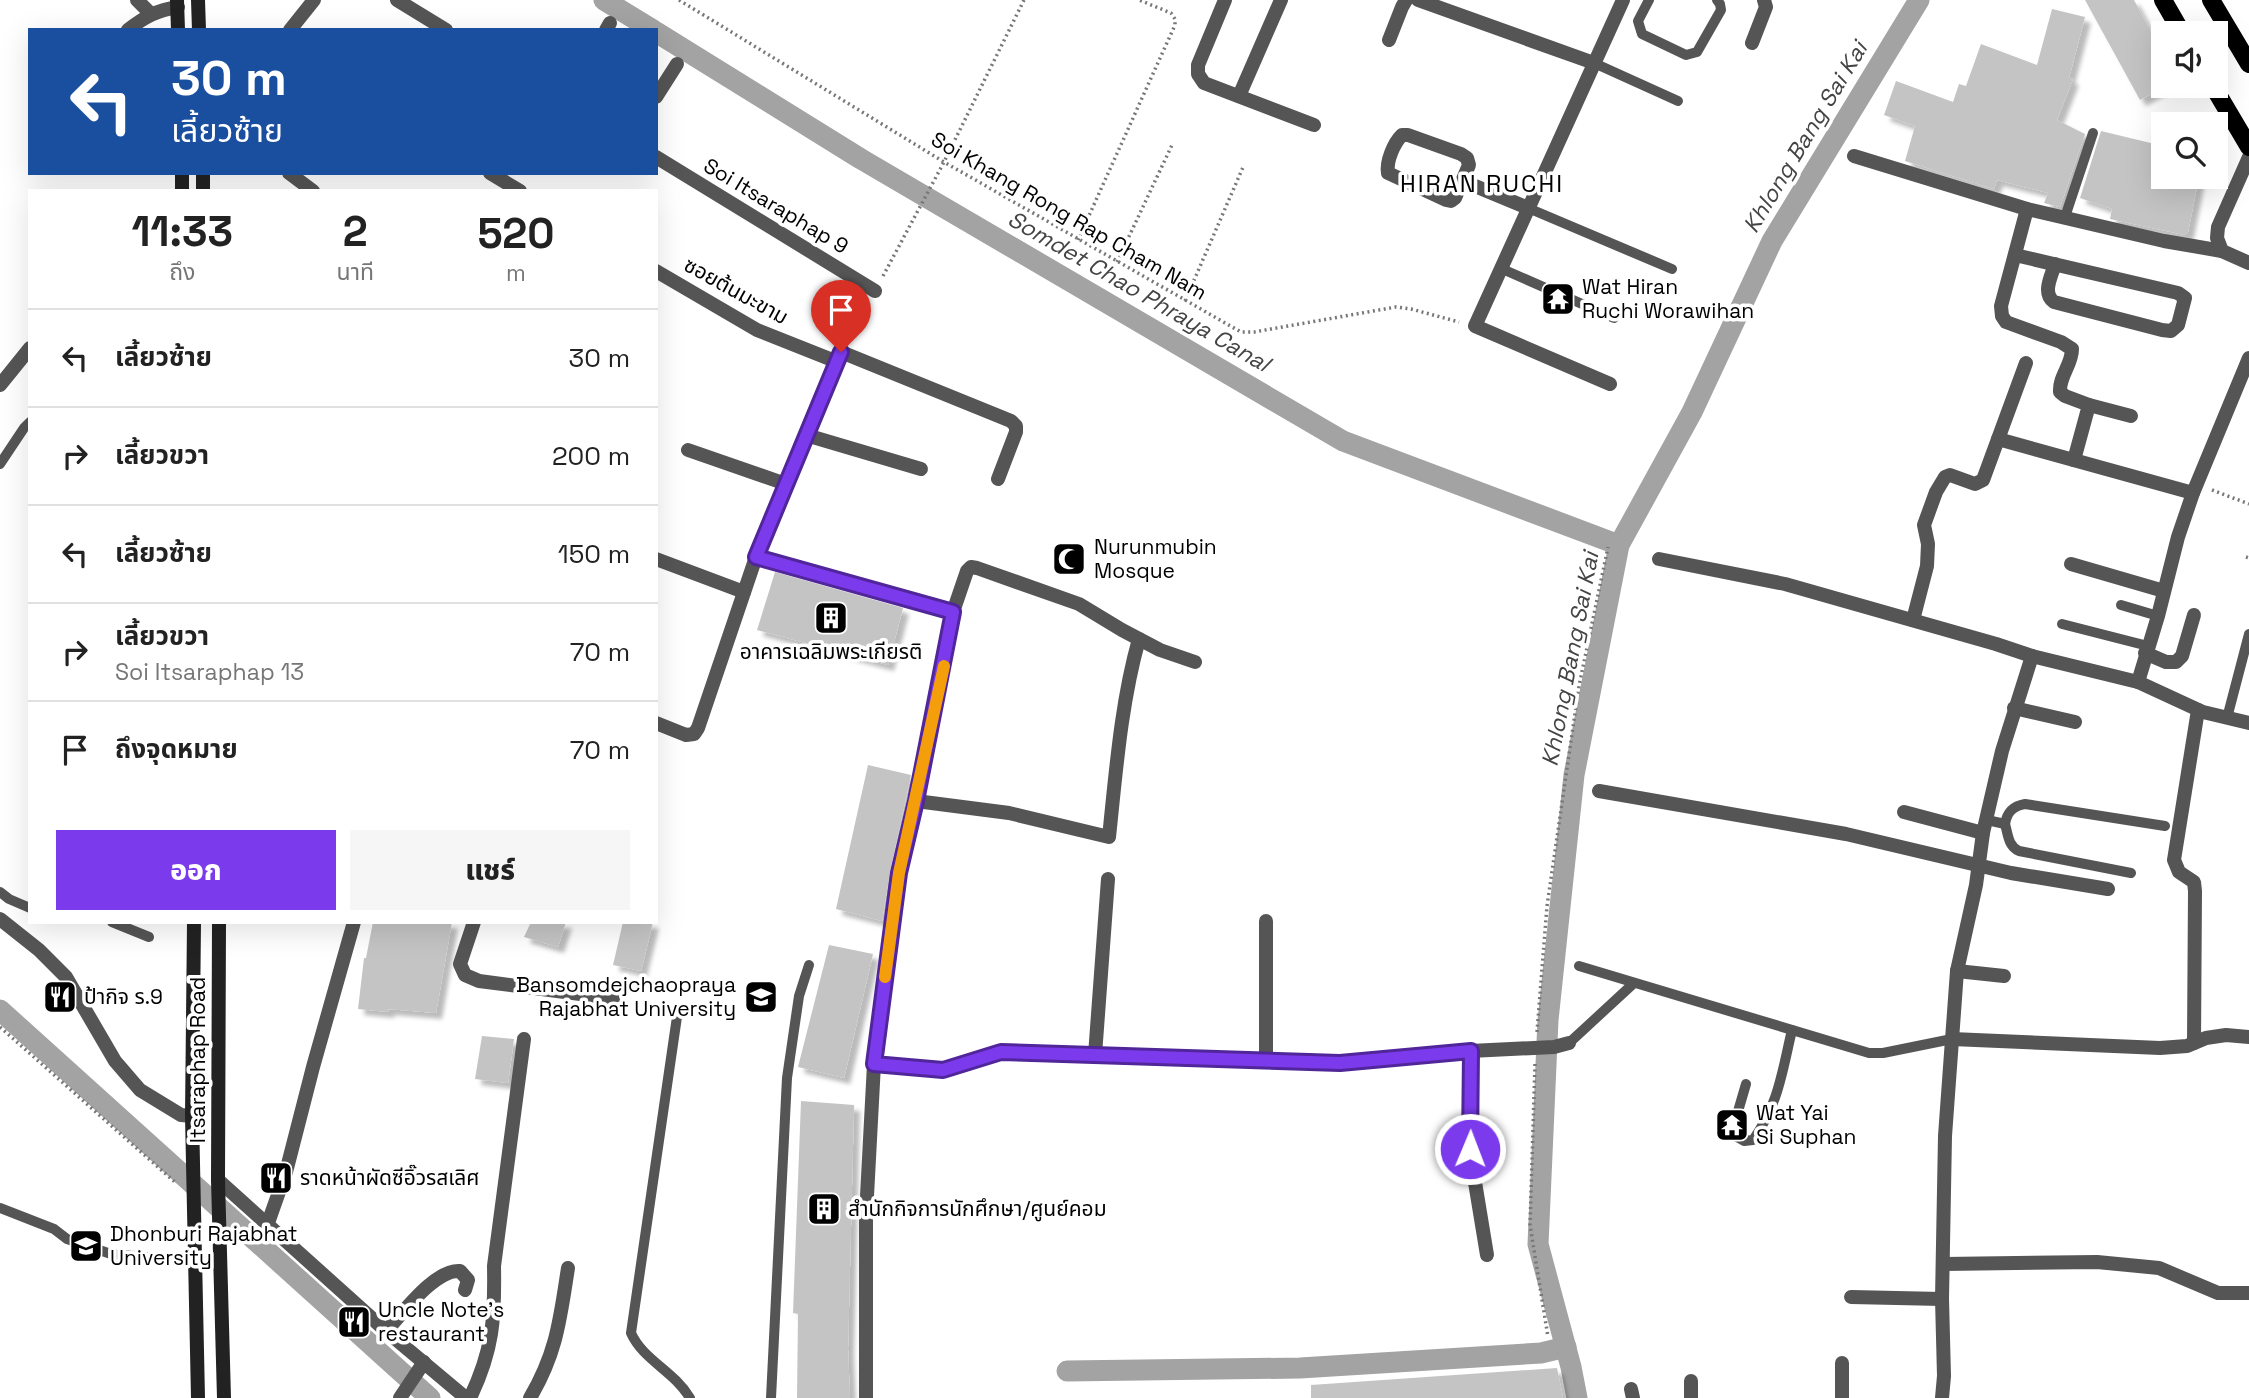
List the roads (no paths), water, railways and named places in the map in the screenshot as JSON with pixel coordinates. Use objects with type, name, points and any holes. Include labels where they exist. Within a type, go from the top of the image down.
[{"type":"main road","points":[[198,0],[199,28]]},
{"type":"main road","points":[[2163,0],[2175,21]]},
{"type":"main road","points":[[2211,0],[2249,64]]},
{"type":"main road","points":[[178,3],[178,28]]},
{"type":"main road","points":[[2220,98],[2249,146]]},
{"type":"main road","points":[[194,924],[192,1116],[198,1398]]},
{"type":"main road","name":"Itsaraphap Road","points":[[219,924],[218,1180],[224,1398]]},
{"type":"street","points":[[137,0],[151,14]]},
{"type":"street","points":[[292,28],[314,0]]},
{"type":"street","points":[[397,0],[443,28]]},
{"type":"street","points":[[1225,0],[1198,65],[1198,74],[1204,83],[1314,125]]},
{"type":"street","points":[[1239,96],[1281,0]]},
{"type":"street","points":[[1389,40],[1406,0]]},
{"type":"street","points":[[1418,0],[1594,63]]},
{"type":"street","points":[[1610,384],[1475,326],[1623,0]]},
{"type":"street","points":[[1752,43],[1766,7],[1765,0]]},
{"type":"street","points":[[131,28],[160,9],[178,3]]},
{"type":"street","points":[[658,94],[677,64]]},
{"type":"street","points":[[1402,135],[1408,135],[1461,154],[1467,158],[1469,164],[1463,181],[1451,201],[1392,176],[1388,173],[1387,166],[1397,140],[1402,135]]},
{"type":"street","points":[[1854,156],[2027,209],[2164,241],[2222,251],[2249,264]]},
{"type":"street","points":[[2222,251],[2217,238],[2218,227],[2249,157]]},
{"type":"street","name":"Soi Itsaraphap 9","points":[[658,159],[875,290]]},
{"type":"street","points":[[292,175],[310,189]]},
{"type":"street","points":[[493,175],[517,189]]},
{"type":"street","points":[[1463,181],[1528,208]]},
{"type":"street","points":[[2027,209],[2001,306],[2002,316],[2006,322],[2061,342],[2071,349],[2072,358],[2060,382],[2060,392],[2065,396],[2131,416]]},
{"type":"street","points":[[2014,254],[2178,293],[2185,298],[2178,325],[2171,331],[2161,330],[2054,302],[2047,292],[2055,264]]},
{"type":"street","name":"ซอยต้นมะขาม","points":[[658,272],[757,330],[838,356],[1011,421],[1016,426],[1016,432],[998,479]]},
{"type":"street","points":[[0,385],[28,350]]},
{"type":"street","points":[[658,724],[686,735],[694,734],[698,728],[756,557],[838,356]]},
{"type":"street","points":[[2138,682],[2178,537],[2249,358]]},
{"type":"street","points":[[1913,620],[1927,566],[1928,544],[1924,525],[1936,492],[1945,477],[1950,475],[1975,484],[1983,480],[2026,363]]},
{"type":"street","points":[[2074,460],[2090,405]]},
{"type":"street","points":[[806,435],[921,469]]},
{"type":"street","points":[[1998,439],[2195,489]]},
{"type":"street","points":[[688,450],[786,484]]},
{"type":"street","points":[[756,557],[953,612]]},
{"type":"street","points":[[1659,559],[1785,584],[2032,656],[2138,682],[2198,710],[2249,723]]},
{"type":"street","points":[[658,560],[744,592]]},
{"type":"street","points":[[2071,564],[2164,591]]},
{"type":"street","points":[[866,1398],[866,1214],[874,1064],[899,873],[953,612],[967,571],[971,567],[977,568],[1079,604],[1160,650],[1195,662]]},
{"type":"street","points":[[2147,649],[2166,662],[2176,662],[2182,656],[2193,615]]},
{"type":"street","points":[[916,801],[1009,813],[1109,837],[1118,751],[1133,659],[1139,639]]},
{"type":"street","points":[[1942,1398],[1945,1136],[1957,971],[2002,751],[2032,656]]},
{"type":"street","points":[[2014,708],[2075,722]]},
{"type":"street","points":[[2194,1042],[2195,891],[2194,882],[2179,872],[2174,860],[2198,710]]},
{"type":"street","points":[[1599,791],[1846,834],[1978,865],[2108,889]]},
{"type":"street","points":[[1904,812],[1985,827]]},
{"type":"street","points":[[1095,1055],[1108,879]]},
{"type":"street","points":[[0,919],[39,950],[66,977],[116,1061],[140,1090],[181,1115],[192,1116]]},
{"type":"street","points":[[1266,921],[1266,1061]]},
{"type":"street","points":[[268,1223],[286,1172],[353,924]]},
{"type":"street","points":[[473,924],[460,964],[465,975],[479,981],[619,999]]},
{"type":"street","points":[[1957,971],[2004,976]]},
{"type":"street","points":[[1952,1039],[2160,1048],[2187,1046],[2206,1038],[2226,1035],[2249,1037]]},
{"type":"street","points":[[218,1180],[386,1331],[468,1398],[482,1373],[491,1340],[495,1299],[494,1266],[524,1039]]},
{"type":"street","points":[[874,1064],[943,1070],[1001,1052],[1340,1063],[1569,1043]]},
{"type":"street","points":[[1471,1051],[1470,1149],[1487,1255]]},
{"type":"street","points":[[1944,1264],[2097,1262],[2146,1266],[2159,1268],[2218,1293],[2249,1293]]},
{"type":"street","points":[[530,1398],[545,1372],[556,1340],[568,1268]]},
{"type":"street","points":[[386,1331],[434,1281],[447,1272],[460,1271],[468,1280],[465,1290]]},
{"type":"street","points":[[1851,1297],[1942,1299]]},
{"type":"street","points":[[407,1386],[424,1362]]},
{"type":"street","points":[[1842,1363],[1842,1398]]},
{"type":"street","points":[[1691,1381],[1691,1398]]},
{"type":"lane","points":[[1648,0],[1638,21],[1642,34],[1686,55],[1697,52],[1721,10],[1717,0]]},
{"type":"lane","points":[[1594,63],[1678,102]]},
{"type":"lane","points":[[2065,217],[2093,133]]},
{"type":"lane","points":[[1528,208],[1672,269]]},
{"type":"lane","points":[[1500,268],[1614,318]]},
{"type":"lane","points":[[0,464],[28,424]]},
{"type":"lane","points":[[2121,605],[2158,616]]},
{"type":"lane","points":[[2062,624],[2147,649]]},
{"type":"lane","points":[[2227,718],[2249,634]]},
{"type":"lane","points":[[2131,873],[2018,851],[2010,842],[2005,824],[2011,809],[2025,804],[2165,826]]},
{"type":"lane","points":[[1985,827],[2005,824]]},
{"type":"lane","points":[[0,892],[28,907]]},
{"type":"lane","points":[[117,924],[149,937]]},
{"type":"lane","points":[[771,1398],[787,1078],[799,996],[809,965]]},
{"type":"lane","points":[[1579,966],[1869,1053],[1883,1053],[1952,1039]]},
{"type":"lane","points":[[1569,1043],[1634,983]]},
{"type":"lane","points":[[678,1010],[631,1333],[636,1345],[682,1384],[690,1398]]},
{"type":"lane","points":[[1746,1084],[1734,1125],[1737,1137],[1744,1141],[1753,1140],[1776,1100],[1792,1030]]},
{"type":"lane","points":[[0,1208],[54,1229],[67,1239],[111,1254],[195,1261]]},
{"type":"waterway","name":"Somdet Chao Phraya Canal","points":[[604,0],[650,28]]},
{"type":"waterway","name":"Khlong Bang Sai Kai","points":[[1577,1398],[1538,1244],[1548,1020],[1574,775],[1619,545],[1692,412],[1772,241],[1919,0]]},
{"type":"waterway","name":"Somdet Chao Phraya Canal","points":[[658,33],[861,159],[1343,441],[1619,545]]},
{"type":"waterway","points":[[0,1010],[430,1398]]},
{"type":"waterway","points":[[1067,1371],[1300,1368],[1541,1353],[1566,1347]]},
{"type":"place","name":"Wat Hiran Ruchi Worawihan","points":[[1558,299]]},
{"type":"place","name":"Nurunmubin Mosque","points":[[1069,559]]},
{"type":"place","name":"อาคารเฉลิมพระเกียรติ","points":[[831,618]]},
{"type":"place","name":"ป้ากิจ ร.9","points":[[60,997]]},
{"type":"place","name":"Bansomdejchaopraya Rajabhat University","points":[[761,997]]},
{"type":"place","name":"Wat Yai Si Suphan","points":[[1732,1125]]},
{"type":"place","name":"ราดหน้าผัดซีอิ๊วรสเลิศ","points":[[276,1178]]},
{"type":"place","name":"สำนักกิจการนักศึกษา/ศูนย์คอม","points":[[824,1209]]},
{"type":"place","name":"Dhonburi Rajabhat University","points":[[86,1246]]},
{"type":"place","name":"Uncle Note's restaurant","points":[[354,1322]]},
{"type":"district","name":"HIRAN RUCHI","points":[[1482,184]]}]
